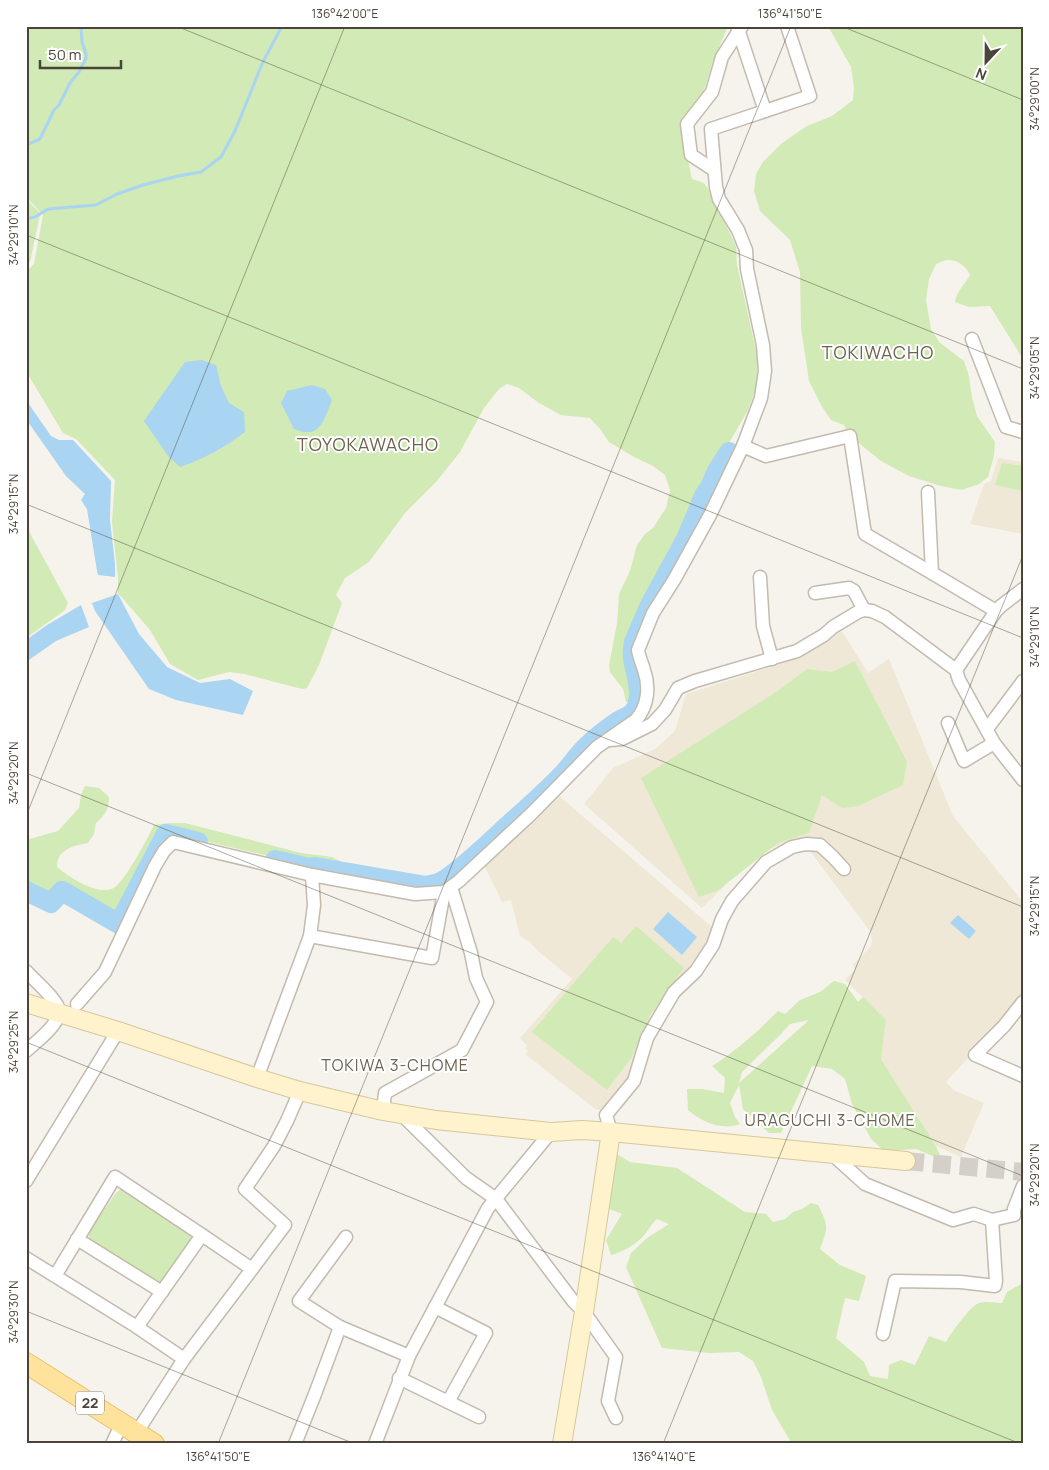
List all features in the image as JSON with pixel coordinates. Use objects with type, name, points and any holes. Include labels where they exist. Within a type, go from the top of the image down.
[{"type":"main road","name":"22","points":[[27,1365],[154,1444]]},
{"type":"street","points":[[77,1004],[105,972],[155,866],[164,851],[173,842],[312,875],[415,894],[447,889],[460,881],[605,741],[636,720],[644,708],[648,684],[638,650],[653,613],[699,536],[742,446],[762,398],[765,371],[763,345],[746,268],[746,250],[738,230],[719,199],[714,170],[711,129],[810,96],[787,26]]},
{"type":"street","points":[[739,28],[765,111]]},
{"type":"street","points":[[714,170],[691,155],[687,124],[712,92],[722,57],[739,28]]},
{"type":"street","points":[[972,339],[1006,427],[1023,432]]},
{"type":"street","points":[[742,446],[766,456],[850,436],[865,534],[996,612]]},
{"type":"street","points":[[928,492],[932,573]]},
{"type":"street","points":[[760,577],[763,626],[772,659]]},
{"type":"street","points":[[815,593],[849,588],[854,591],[864,610]]},
{"type":"street","points":[[956,670],[996,612],[1022,590]]},
{"type":"street","points":[[605,741],[622,739],[652,724],[665,710],[678,688],[797,651],[864,610],[872,611],[884,617],[956,670],[959,680],[994,743],[1023,780]]},
{"type":"street","points":[[986,729],[1023,681]]},
{"type":"street","points":[[948,723],[964,761],[994,743]]},
{"type":"street","points":[[562,1444],[611,1132],[606,1115],[634,1081],[647,1038],[674,992],[696,971],[713,945],[722,919],[732,901],[766,862],[792,847],[806,844],[820,845],[844,869]]},
{"type":"street","points":[[258,1078],[310,936],[314,905],[312,875]]},
{"type":"street","points":[[310,936],[432,958],[447,889]]},
{"type":"street","points":[[447,889],[471,953],[476,978],[487,1002],[462,1050],[385,1093],[392,1113],[466,1178],[496,1199],[573,1301],[584,1312],[616,1357],[608,1401],[616,1418]]},
{"type":"street","points":[[26,971],[53,1000],[59,1008],[60,1014],[52,1027],[26,1050]]},
{"type":"street","points":[[1023,1002],[1004,1026],[975,1054],[1023,1076]]},
{"type":"street","points":[[26,1003],[118,1031],[258,1078],[392,1113],[436,1120],[550,1132],[582,1130],[611,1132],[906,1161]]},
{"type":"street","points":[[26,1181],[118,1031]]},
{"type":"street","points":[[112,1444],[130,1428],[285,1225],[245,1188],[274,1146],[300,1090]]},
{"type":"street","points":[[375,1444],[409,1356],[488,1208],[550,1132]]},
{"type":"street","points":[[833,1154],[865,1184],[953,1220],[974,1214],[992,1220],[1018,1215],[1014,1209],[1023,1186]]},
{"type":"street","points":[[55,1276],[115,1177],[252,1269]]},
{"type":"street","points":[[883,1334],[895,1280],[961,1282],[995,1286],[992,1220]]},
{"type":"street","points":[[137,1327],[202,1235]]},
{"type":"street","points":[[346,1237],[299,1301],[340,1327],[409,1356]]},
{"type":"street","points":[[77,1239],[162,1292]]},
{"type":"street","points":[[26,1258],[137,1327],[184,1359]]},
{"type":"street","points":[[435,1307],[486,1333],[448,1402]]},
{"type":"street","points":[[295,1444],[340,1327]]},
{"type":"street","points":[[399,1378],[480,1418]]},
{"type":"shaded area","points":[[998,458],[1023,462],[1023,534],[970,524],[984,484],[991,481]]},
{"type":"shaded area","points":[[842,631],[868,673],[889,659],[953,816],[1023,902],[1023,992],[1007,1016],[946,1082],[953,1090],[984,1103],[961,1157],[936,1146],[881,1059],[886,1020],[845,980],[855,969],[853,965],[871,946],[871,933],[801,839],[759,852],[702,908],[584,804],[613,768],[655,749],[675,731],[686,694],[793,660]]},
{"type":"shaded area","points":[[558,795],[713,928],[711,937],[631,1075],[600,1110],[595,1109],[525,1054],[528,1051],[525,1048],[527,1046],[520,1038],[572,979],[530,942],[520,936],[511,900],[502,902],[484,865],[538,816]]},
{"type":"green space","points":[[26,26],[728,26],[712,64],[686,151],[692,179],[704,183],[711,193],[736,246],[737,265],[757,355],[757,386],[747,412],[711,474],[678,545],[642,613],[627,655],[633,696],[631,702],[626,702],[623,689],[610,672],[609,665],[617,624],[619,594],[630,571],[637,545],[645,534],[653,528],[666,508],[670,490],[665,475],[653,466],[609,442],[590,418],[561,415],[539,403],[519,388],[507,384],[499,389],[484,408],[460,452],[436,482],[405,513],[369,562],[345,578],[336,595],[342,603],[319,665],[307,688],[302,689],[229,672],[198,680],[170,664],[150,630],[118,593],[112,522],[115,480],[76,439],[63,433],[26,371],[26,272],[34,264],[43,215],[26,197]]},
{"type":"green space","points":[[828,26],[1023,26],[1023,359],[990,306],[969,307],[955,302],[959,291],[970,275],[961,264],[947,260],[936,264],[929,279],[926,300],[931,329],[939,342],[964,361],[977,416],[995,442],[994,456],[988,477],[979,484],[962,490],[909,476],[881,461],[850,436],[844,425],[831,420],[809,381],[801,328],[800,272],[790,240],[760,211],[754,191],[756,174],[763,162],[782,143],[807,126],[832,116],[853,100],[854,88],[851,67]]},
{"type":"green space","points":[[26,199],[40,213],[34,217],[26,218]]},
{"type":"green space","points":[[40,215],[30,262],[26,266],[26,220],[35,219]]},
{"type":"green space","points":[[1002,463],[1023,466],[1023,491],[995,485]]},
{"type":"green space","points":[[26,526],[68,603],[65,610],[26,638]]},
{"type":"green space","points":[[855,661],[907,762],[903,785],[858,806],[842,808],[822,795],[809,833],[778,843],[717,891],[699,897],[641,778],[776,692],[807,669],[832,672]]},
{"type":"green space","points":[[85,786],[99,788],[109,797],[107,808],[96,823],[94,834],[88,843],[72,847],[63,852],[57,867],[77,881],[93,888],[109,890],[115,887],[131,867],[154,825],[168,823],[185,823],[301,853],[332,857],[344,865],[335,868],[295,862],[165,832],[119,921],[62,888],[51,900],[26,887],[26,840],[58,831],[79,808]]},
{"type":"green space","points":[[636,926],[684,968],[650,1015],[631,1058],[607,1090],[532,1032],[613,937],[621,943]]},
{"type":"green space","points":[[834,981],[845,984],[858,1002],[863,997],[886,1020],[881,1059],[936,1146],[942,1160],[916,1149],[884,1151],[871,1139],[852,1104],[845,1079],[832,1069],[812,1066],[781,1133],[769,1133],[743,1109],[739,1085],[730,1103],[735,1117],[740,1124],[719,1126],[706,1122],[688,1110],[687,1089],[702,1089],[724,1093],[725,1078],[712,1066],[730,1054],[778,1011],[785,1014],[800,1000],[820,992]],"holes":[[[809,1020],[739,1083],[742,1072],[790,1024]]]},
{"type":"green space","points":[[617,1154],[630,1162],[677,1168],[745,1212],[766,1214],[773,1222],[785,1219],[793,1212],[811,1203],[818,1205],[826,1223],[825,1236],[820,1249],[840,1265],[866,1276],[859,1301],[845,1298],[836,1338],[864,1362],[870,1376],[888,1379],[889,1365],[901,1360],[915,1365],[929,1336],[946,1342],[960,1321],[974,1306],[983,1302],[1002,1303],[1007,1292],[1023,1283],[1023,1444],[792,1444],[772,1410],[761,1377],[753,1361],[739,1352],[709,1353],[662,1348],[626,1267],[631,1253],[647,1238],[669,1224],[657,1219],[638,1241],[625,1250],[611,1255],[606,1240],[622,1214],[609,1209]]},
{"type":"green space","points":[[121,1189],[192,1234],[192,1242],[163,1282],[156,1282],[90,1241],[88,1233],[116,1193]]},
{"type":"water","points":[[201,360],[216,365],[221,386],[229,403],[244,412],[245,432],[214,452],[180,467],[168,456],[144,421],[185,362]]},
{"type":"water","points":[[312,385],[325,389],[332,400],[320,426],[312,432],[304,432],[294,429],[281,403],[287,391]]},
{"type":"water","points":[[26,400],[51,436],[59,440],[73,440],[111,481],[110,520],[115,577],[98,575],[87,509],[81,500],[85,494],[66,476],[26,419]]},
{"type":"water","points":[[118,594],[139,634],[167,667],[200,683],[230,679],[253,691],[243,715],[176,700],[149,689],[95,611],[92,603]]},
{"type":"water","points":[[81,605],[89,627],[56,641],[26,662],[26,640]]},
{"type":"water","points":[[668,912],[697,937],[682,955],[653,929]]},
{"type":"water","points":[[958,915],[976,931],[969,939],[950,923]]},
{"type":"waterway","points":[[26,145],[40,139],[54,110],[59,105],[86,58],[81,26]]},
{"type":"waterway","points":[[26,219],[35,217],[48,209],[96,205],[117,194],[143,185],[201,172],[221,157],[235,131],[262,64],[282,26]]},
{"type":"waterway","points":[[275,860],[309,868],[315,867],[426,886],[446,879],[483,849],[541,796],[590,743],[617,722],[631,714],[637,706],[639,690],[633,658],[634,642],[650,605],[686,539],[705,494],[729,452]]},
{"type":"waterway","points":[[26,891],[51,903],[62,891],[119,924],[166,834],[198,842]]},
{"type":"tunnel","points":[[906,1161],[1023,1172]]},
{"type":"district","name":"TOKIWACHO","points":[[878,353]]},
{"type":"district","name":"TOYOKAWACHO","points":[[368,445]]},
{"type":"district","name":"TOKIWA 3-CHOME","points":[[395,1065]]},
{"type":"district","name":"URAGUCHI 3-CHOME","points":[[830,1120]]}]
